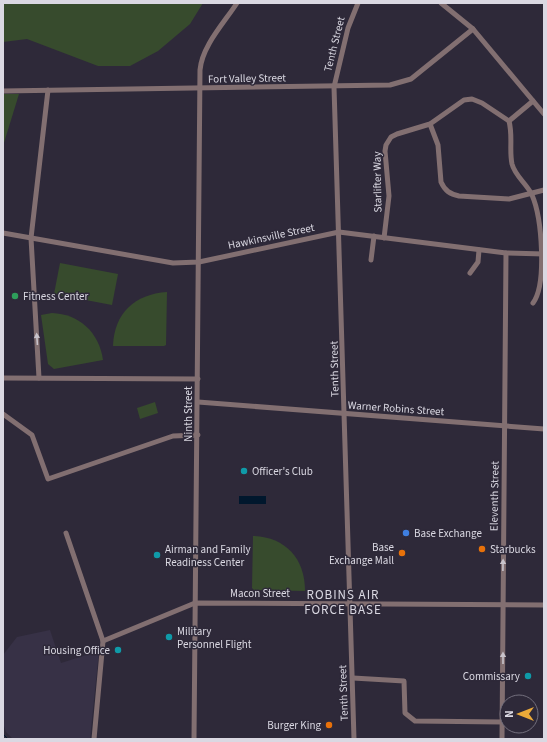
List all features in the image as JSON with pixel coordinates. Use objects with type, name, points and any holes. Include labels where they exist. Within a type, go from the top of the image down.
[{"type":"street","name":"Ninth Street","points":[[194,739],[201,63],[237,3]]},
{"type":"street","name":"Tenth Street","points":[[354,739],[334,87],[348,28],[358,3]]},
{"type":"street","points":[[441,3],[447,5],[473,29],[544,114]]},
{"type":"street","name":"Fort Valley Street","points":[[3,91],[390,85],[411,79],[473,29]]},
{"type":"street","points":[[39,378],[31,238],[48,90]]},
{"type":"street","name":"Starlifter Way","points":[[384,238],[389,196],[386,145],[392,137],[397,134],[430,124],[458,103],[472,100],[496,111],[509,121]]},
{"type":"street","points":[[533,101],[509,121],[512,137],[512,164],[514,170],[531,194],[539,218],[543,254],[540,292],[534,303]]},
{"type":"street","points":[[430,124],[438,145],[441,182],[447,191],[459,196],[503,199],[544,190]]},
{"type":"street","name":"Hawkinsville Street","points":[[3,233],[162,262],[199,262],[339,232],[506,253],[543,254]]},
{"type":"street","points":[[371,260],[374,236]]},
{"type":"street","points":[[470,273],[478,262],[479,250]]},
{"type":"street","name":"Eleventh Street","points":[[502,694],[506,253]]},
{"type":"street","points":[[3,378],[198,379]]},
{"type":"street","name":"Warner Robins Street","points":[[198,402],[544,429]]},
{"type":"street","points":[[3,414],[32,436],[48,479],[173,436],[198,435]]},
{"type":"street","points":[[66,533],[103,641],[94,739]]},
{"type":"street","name":"Macon Street","points":[[103,641],[196,603],[544,605]]},
{"type":"street","points":[[352,678],[404,681],[405,713],[415,721],[499,722]]},
{"type":"shaded area","points":[[50,630],[61,663],[99,651],[90,739],[13,739],[6,732],[3,723],[3,655],[17,637]]},
{"type":"green space","points":[[3,3],[203,3],[190,24],[158,51],[130,66],[98,66],[27,39],[3,42]]},
{"type":"green space","points":[[3,94],[19,94],[3,146]]},
{"type":"green space","points":[[60,263],[118,274],[112,305],[54,294]]},
{"type":"green space","points":[[167,292],[166,345],[113,346],[117,324],[128,307],[145,297]]},
{"type":"green space","points":[[52,313],[71,317],[86,326],[97,341],[103,360],[54,369],[48,364],[41,315]]},
{"type":"green space","points":[[155,402],[158,413],[140,419],[137,408]]},
{"type":"green space","points":[[253,536],[275,540],[284,545],[291,552],[297,559],[301,569],[305,591],[254,590],[252,588]]},
{"type":"water","points":[[239,496],[266,496],[266,504],[239,504]]},
{"type":"waterway","points":[[3,734],[8,739]]},
{"type":"place","name":"Fitness Center","points":[[15,296]]},
{"type":"place","name":"Officer's Club","points":[[244,471]]},
{"type":"place","name":"Base Exchange","points":[[406,533]]},
{"type":"place","name":"Starbucks","points":[[482,549]]},
{"type":"place","name":"Base Exchange Mall","points":[[402,553]]},
{"type":"place","name":"Airman and Family Readiness Center","points":[[157,555]]},
{"type":"place","name":"Military Personnel Flight","points":[[169,637]]},
{"type":"place","name":"Housing Office","points":[[118,650]]},
{"type":"place","name":"Commissary","points":[[528,676]]},
{"type":"place","name":"Burger King","points":[[329,725]]},
{"type":"district","name":"ROBINS AIR FORCE BASE","points":[[343,602]]}]
